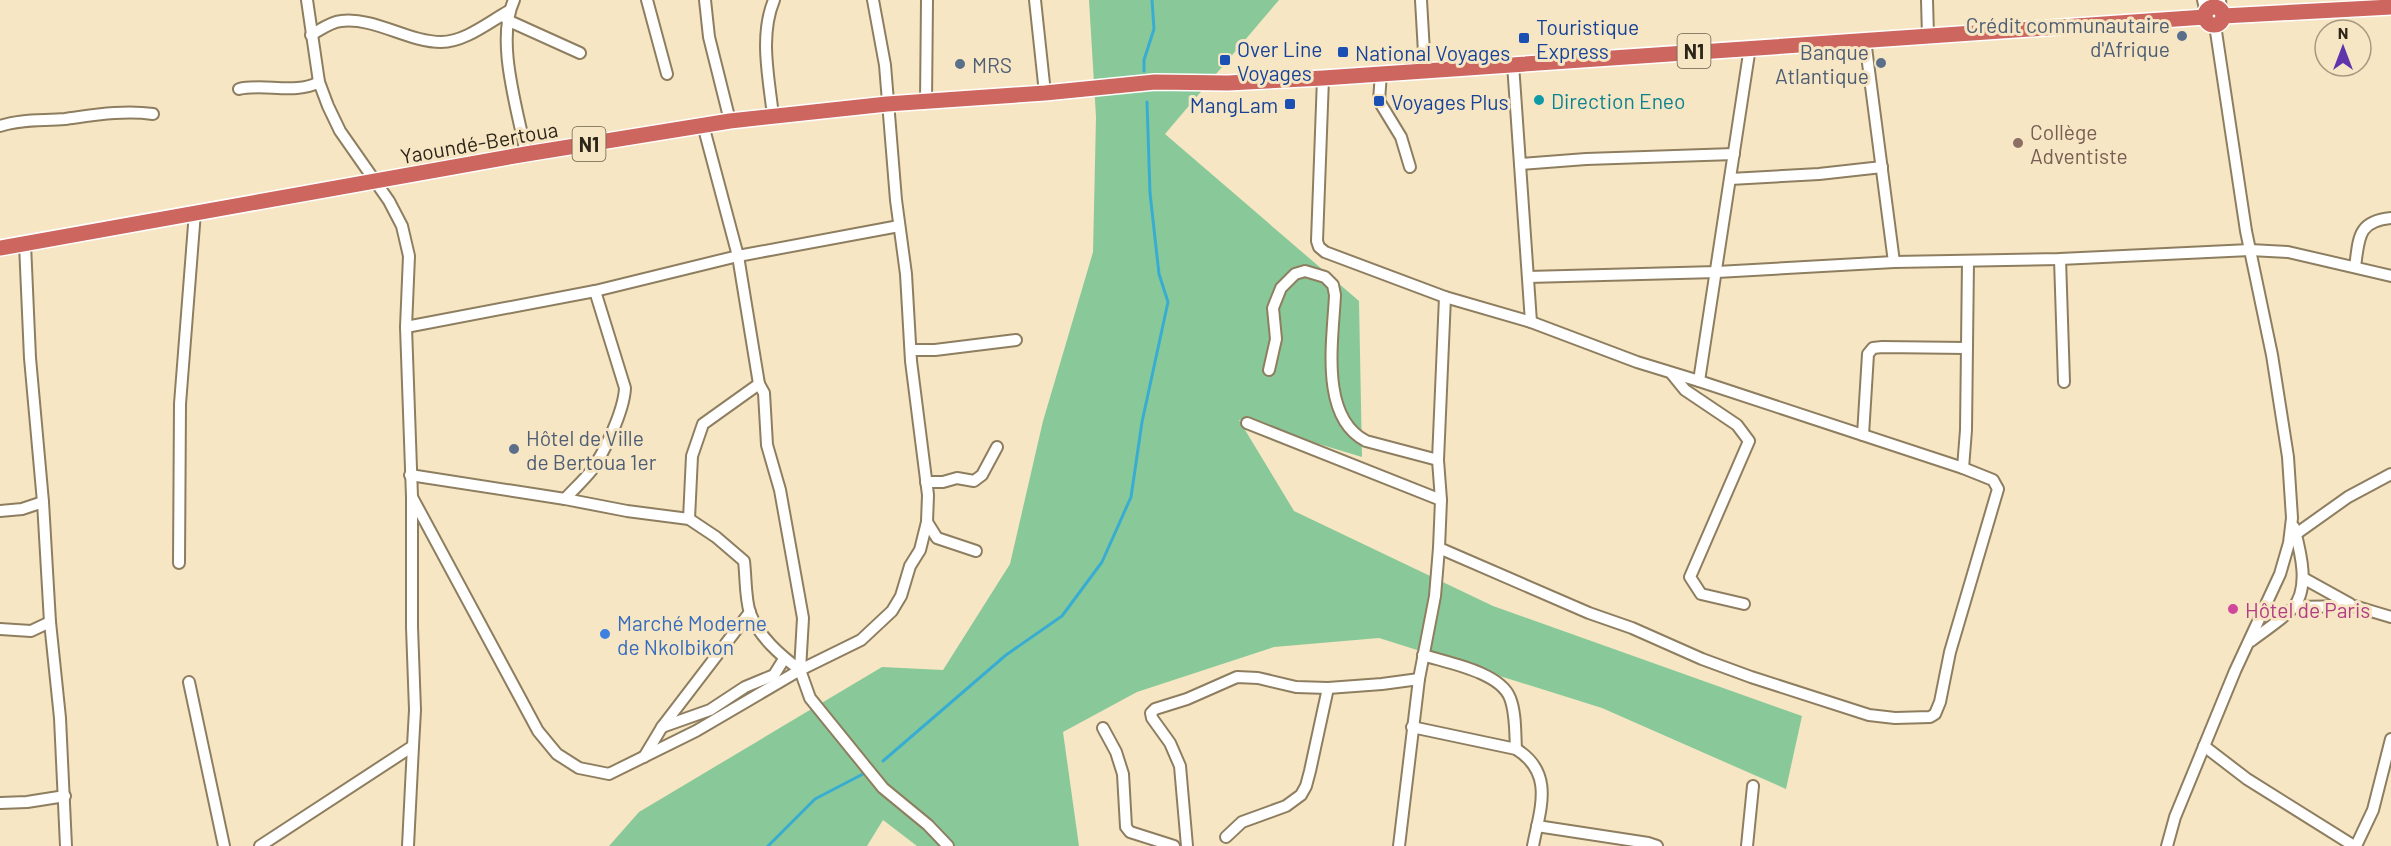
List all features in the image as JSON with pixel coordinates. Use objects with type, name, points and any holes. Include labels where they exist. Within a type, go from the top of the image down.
[{"type":"highway","name":"N1","points":[[1323,78],[1928,36],[2213,12],[2391,7]]},
{"type":"highway","name":"Yaoundé-Bertoua","points":[[0,248],[526,154],[730,121],[888,104],[1045,93],[1155,82],[1323,78]]},
{"type":"street","points":[[307,0],[319,82],[340,131],[376,181],[402,226],[409,256],[406,327],[415,710],[408,846]]},
{"type":"street","points":[[514,0],[508,16],[505,46],[526,154]]},
{"type":"street","points":[[647,0],[667,74]]},
{"type":"street","points":[[705,0],[709,37],[730,121]]},
{"type":"street","points":[[773,116],[765,46],[767,24],[774,0]]},
{"type":"street","points":[[411,497],[538,730],[557,754],[579,768],[609,774],[696,731],[800,670],[861,640],[892,611],[901,596],[910,566],[920,550],[927,522],[928,495],[911,362],[912,350],[885,65],[873,0]]},
{"type":"street","points":[[926,102],[927,0]]},
{"type":"street","points":[[1035,0],[1045,93]]},
{"type":"street","points":[[1421,0],[1425,70]]},
{"type":"street","points":[[1928,0],[1928,36]]},
{"type":"street","points":[[2213,12],[2250,250],[2272,355],[2288,457],[2292,518],[2303,578],[2301,592],[2294,607],[2250,641]]},
{"type":"street","points":[[311,35],[340,21],[358,22],[420,39],[441,42],[456,40],[508,16]]},
{"type":"street","points":[[508,16],[580,53]]},
{"type":"street","points":[[1865,40],[1894,262]]},
{"type":"street","points":[[1698,381],[1717,272],[1750,47]]},
{"type":"street","points":[[1514,64],[1531,322]]},
{"type":"street","points":[[1381,73],[1379,101],[1401,137],[1410,167]]},
{"type":"street","points":[[1323,78],[1317,241],[1319,247],[1325,252],[1445,297],[1531,322],[1671,374],[1963,468],[1993,480],[1998,489],[1953,642],[1940,702],[1935,714],[1930,717],[1894,718],[1869,715],[1751,677],[1701,659],[1632,628],[1589,613],[1439,548]]},
{"type":"street","points":[[239,89],[249,86],[310,87],[319,82]]},
{"type":"street","points":[[0,126],[15,122],[102,113],[134,111],[153,114]]},
{"type":"street","points":[[703,125],[738,256],[759,384],[764,393],[766,445],[780,490],[803,618],[800,670],[810,698],[883,788],[948,846]]},
{"type":"street","points":[[1520,164],[1734,154]]},
{"type":"street","points":[[1730,179],[1819,174],[1881,167]]},
{"type":"street","points":[[179,563],[180,404],[195,212]]},
{"type":"street","points":[[2355,267],[2359,237],[2364,228],[2371,223],[2391,218]]},
{"type":"street","points":[[406,327],[595,291],[738,256],[899,226]]},
{"type":"street","points":[[25,244],[30,358],[43,502],[50,622],[60,718],[66,846]]},
{"type":"street","points":[[1528,278],[1717,272],[1894,262],[2060,259],[2250,250],[2288,252],[2391,276]]},
{"type":"street","points":[[2060,259],[2064,382]]},
{"type":"street","points":[[1963,468],[1968,261]]},
{"type":"street","points":[[1269,370],[1276,339],[1273,308],[1281,288],[1295,274],[1305,271],[1326,277],[1333,285],[1335,295],[1331,378],[1338,409],[1357,436],[1366,441],[1438,460]]},
{"type":"street","points":[[565,499],[591,470],[613,429],[624,401],[625,388],[595,291]]},
{"type":"street","points":[[1399,846],[1412,727],[1435,596],[1441,500],[1438,460],[1445,297]]},
{"type":"street","points":[[912,350],[935,350],[1016,340]]},
{"type":"street","points":[[1863,435],[1869,354],[1873,348],[1967,348]]},
{"type":"street","points":[[1671,374],[1685,390],[1737,425],[1749,441],[1690,577],[1701,594],[1744,604]]},
{"type":"street","points":[[689,519],[692,456],[703,423],[759,384]]},
{"type":"street","points":[[1247,423],[1441,500]]},
{"type":"street","points":[[926,482],[943,482],[957,478],[974,481],[982,475],[997,447]]},
{"type":"street","points":[[2296,534],[2348,497],[2391,474]]},
{"type":"street","points":[[410,475],[689,519],[716,537],[744,561],[750,612],[760,632],[784,658],[800,670]]},
{"type":"street","points":[[0,511],[22,509],[43,502]]},
{"type":"street","points":[[2167,846],[2175,817],[2235,671],[2280,574],[2289,543],[2292,518]]},
{"type":"street","points":[[927,522],[937,538],[976,551]]},
{"type":"street","points":[[2303,578],[2354,606],[2391,617]]},
{"type":"street","points":[[2294,607],[2354,606]]},
{"type":"street","points":[[644,757],[662,727],[750,612]]},
{"type":"street","points":[[0,629],[31,631],[50,622]]},
{"type":"street","points":[[1423,655],[1488,676],[1502,684],[1513,708],[1516,749]]},
{"type":"street","points":[[662,727],[710,710],[745,687],[774,675],[784,658]]},
{"type":"street","points":[[1187,846],[1180,766],[1170,743],[1152,718],[1151,713],[1155,709],[1187,699],[1237,677],[1258,678],[1296,687],[1328,688],[1419,679]]},
{"type":"street","points":[[189,682],[224,846]]},
{"type":"street","points":[[1226,837],[1242,822],[1286,806],[1300,795],[1306,786],[1310,771],[1328,688]]},
{"type":"street","points":[[1412,727],[1516,749],[1529,757],[1539,771],[1543,790],[1533,846]]},
{"type":"street","points":[[1103,728],[1116,752],[1123,774],[1126,827],[1130,832],[1174,846]]},
{"type":"street","points":[[2204,746],[2247,779],[2355,846],[2373,810],[2391,739]]},
{"type":"street","points":[[260,846],[413,746]]},
{"type":"street","points":[[1747,846],[1753,786]]},
{"type":"street","points":[[0,802],[27,802],[65,796]]},
{"type":"street","points":[[1537,826],[1657,846]]},
{"type":"green space","points":[[1089,0],[1279,0],[1165,134],[1359,301],[1362,457],[1239,420],[1294,511],[1493,606],[1802,716],[1786,789],[1602,708],[1379,638],[1274,647],[1137,692],[1063,732],[1079,846],[917,846],[883,820],[867,846],[609,846],[639,812],[882,667],[943,670],[1010,564],[1043,421],[1093,252],[1096,117]]},
{"type":"waterway","points":[[1144,71],[1144,60],[1154,29],[1152,0]]},
{"type":"waterway","points":[[883,761],[1006,655],[1062,616],[1102,562],[1131,497],[1142,422],[1168,302],[1159,274],[1150,193],[1147,102]]},
{"type":"waterway","points":[[768,846],[815,799],[863,774]]},
{"type":"place","name":"Crédit communautaire d'Afrique","points":[[2182,36]]},
{"type":"place","name":"Touristique Express","points":[[1524,38]]},
{"type":"place","name":"National Voyages","points":[[1343,52]]},
{"type":"place","name":"Over Line Voyages","points":[[1225,60]]},
{"type":"place","name":"Banque Atlantique","points":[[1881,63]]},
{"type":"place","name":"MRS","points":[[960,64]]},
{"type":"place","name":"Direction Eneo","points":[[1539,100]]},
{"type":"place","name":"Voyages Plus","points":[[1379,101]]},
{"type":"place","name":"MangLam","points":[[1290,104]]},
{"type":"place","name":"Collège Adventiste","points":[[2018,143]]},
{"type":"place","name":"Hôtel de Ville de Bertoua 1er","points":[[514,449]]},
{"type":"place","name":"Hôtel de Paris","points":[[2233,609]]},
{"type":"place","name":"Marché Moderne de Nkolbikon","points":[[605,634]]}]
